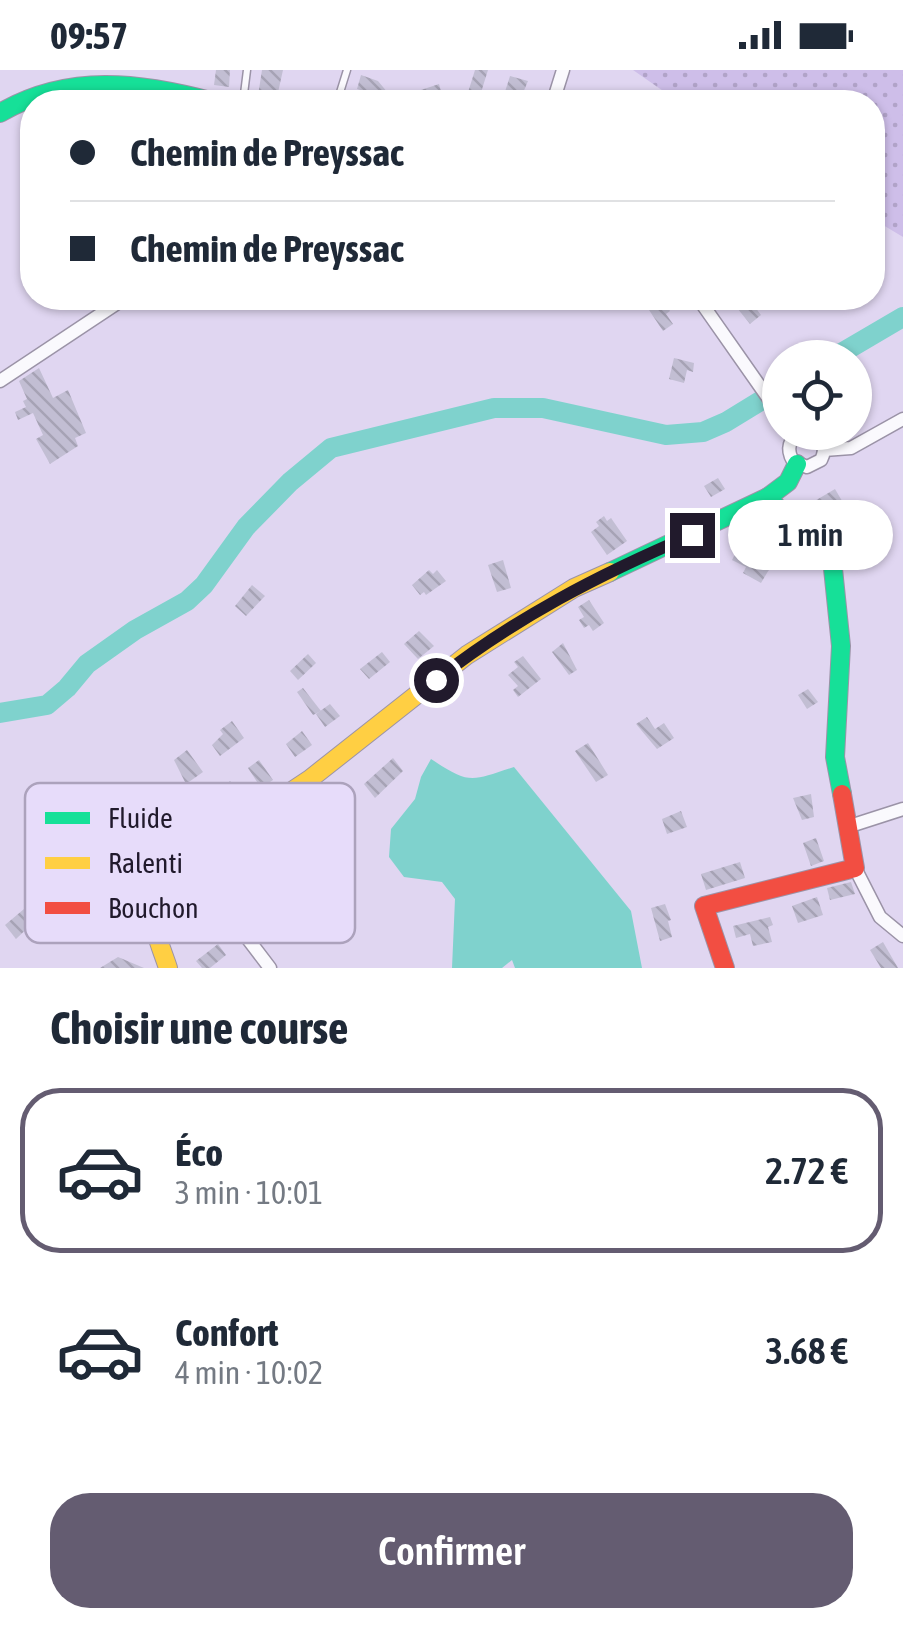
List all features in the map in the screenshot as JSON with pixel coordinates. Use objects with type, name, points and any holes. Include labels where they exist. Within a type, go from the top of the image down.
[{"type":"street","points":[[40,90],[82,82],[160,90]]},
{"type":"street","points":[[0,114],[20,98]]},
{"type":"street","points":[[0,380],[107,310]]},
{"type":"street","points":[[706,310],[762,389]]},
{"type":"street","points":[[872,436],[903,418]]},
{"type":"street","points":[[789,450],[797,464],[807,467],[817,464],[824,450]]},
{"type":"street","points":[[304,783],[468,655],[612,569],[768,497],[788,482],[797,464]]},
{"type":"street","points":[[768,497],[783,514],[821,543],[832,558],[840,646],[835,757],[847,827],[855,868],[880,917],[903,936]]},
{"type":"street","points":[[847,827],[903,809]]},
{"type":"street","points":[[725,968],[704,906],[855,868]]},
{"type":"street","points":[[160,943],[168,968]]},
{"type":"street","points":[[251,943],[270,968]]},
{"type":"shaded area","points":[[633,70],[903,70],[903,237],[885,226],[885,90],[662,90]]},
{"type":"shaded area","points":[[431,759],[471,778],[514,767],[631,911],[642,968],[515,968],[512,960],[502,968],[452,968],[455,899],[442,882],[404,877],[389,857],[391,829],[415,799]]},
{"type":"building","points":[[216,70],[230,70],[229,87],[214,85]]},
{"type":"building","points":[[262,70],[283,70],[279,90],[259,90]]},
{"type":"building","points":[[475,70],[488,70],[482,90],[469,90]]},
{"type":"building","points":[[361,75],[378,81],[386,90],[360,90],[357,89]]},
{"type":"building","points":[[510,76],[528,81],[524,90],[506,90]]},
{"type":"building","points":[[649,310],[670,311],[666,314],[673,324],[663,331]]},
{"type":"building","points":[[739,310],[757,310],[761,315],[750,324]]},
{"type":"building","points":[[674,358],[694,363],[693,372],[687,370],[684,383],[669,379]]},
{"type":"building","points":[[39,368],[53,398],[68,390],[86,433],[75,438],[78,446],[50,464],[36,439],[43,435],[33,413],[18,420],[15,412],[26,407],[23,401],[27,399],[19,381]]},
{"type":"building","points":[[718,478],[725,489],[711,497],[704,486]]},
{"type":"building","points":[[835,489],[845,506],[822,519],[813,502]]},
{"type":"building","points":[[604,516],[607,521],[611,518],[627,541],[607,555],[591,532]]},
{"type":"building","points":[[737,550],[770,568],[761,583],[743,573],[746,567],[732,560]]},
{"type":"building","points":[[503,560],[511,588],[497,592],[488,565]]},
{"type":"building","points":[[429,570],[433,574],[437,570],[446,581],[420,595],[412,585]]},
{"type":"building","points":[[252,585],[265,596],[246,616],[235,606]]},
{"type":"building","points":[[589,600],[604,623],[593,631],[589,625],[584,628],[579,620],[584,617],[578,607]]},
{"type":"building","points":[[419,631],[434,646],[418,659],[404,644]]},
{"type":"building","points":[[563,643],[577,670],[569,675],[552,652]]},
{"type":"building","points":[[382,652],[390,662],[369,679],[360,669]]},
{"type":"building","points":[[308,654],[316,663],[298,680],[290,671]]},
{"type":"building","points":[[523,656],[541,679],[518,697],[513,690],[518,686],[508,675],[518,667],[514,662]]},
{"type":"building","points":[[303,688],[321,711],[313,715],[297,692]]},
{"type":"building","points":[[808,689],[818,702],[807,709],[798,695]]},
{"type":"building","points":[[330,704],[340,716],[325,727],[316,714]]},
{"type":"building","points":[[647,717],[655,729],[664,723],[674,738],[657,749],[636,724]]},
{"type":"building","points":[[232,721],[244,738],[220,756],[212,745],[223,734],[220,730]]},
{"type":"building","points":[[302,731],[312,745],[295,757],[286,744]]},
{"type":"building","points":[[588,743],[608,775],[596,782],[575,751]]},
{"type":"building","points":[[187,750],[203,772],[186,783],[174,760]]},
{"type":"building","points":[[393,758],[403,771],[375,798],[364,784]]},
{"type":"building","points":[[259,760],[273,780],[258,783],[248,768]]},
{"type":"building","points":[[811,794],[814,817],[802,820],[793,798]]},
{"type":"building","points":[[681,811],[687,827],[667,834],[662,819]]},
{"type":"building","points":[[816,838],[824,861],[811,866],[803,843]]},
{"type":"building","points":[[740,862],[745,878],[706,890],[701,874]]},
{"type":"building","points":[[851,882],[855,894],[830,900],[827,888]]},
{"type":"building","points":[[817,897],[823,915],[798,923],[792,906]]},
{"type":"building","points":[[665,904],[672,937],[660,941],[651,908]]},
{"type":"building","points":[[25,910],[25,930],[16,939],[5,925]]},
{"type":"building","points":[[770,917],[772,942],[753,946],[750,934],[736,938],[733,926]]},
{"type":"building","points":[[883,942],[898,968],[881,968],[870,950]]},
{"type":"building","points":[[218,944],[226,955],[210,968],[202,968],[196,961]]},
{"type":"building","points":[[118,957],[144,968],[100,968]]},
{"type":"waterway","points":[[864,340],[903,317]]},
{"type":"waterway","points":[[0,713],[47,705],[87,664],[135,630],[187,601],[204,585],[246,527],[290,482],[331,448],[494,408],[543,408],[666,435],[703,432],[762,400]]},
{"type":"traffic: fast","points":[[62,90],[105,85],[159,90]]},
{"type":"traffic: fast","points":[[0,113],[20,103]]},
{"type":"traffic: fast","points":[[610,572],[768,497],[788,482],[797,464]]},
{"type":"traffic: fast","points":[[768,497],[783,514],[821,543],[832,559],[841,646],[835,757],[842,794]]},
{"type":"traffic: slow","points":[[304,783],[467,655],[574,588],[610,572]]},
{"type":"traffic: slow","points":[[159,943],[168,968]]},
{"type":"traffic: jam","points":[[725,968],[704,906],[855,868],[842,794]]},
{"type":"route","points":[[436,680],[468,655],[574,588],[692,535]]}]
